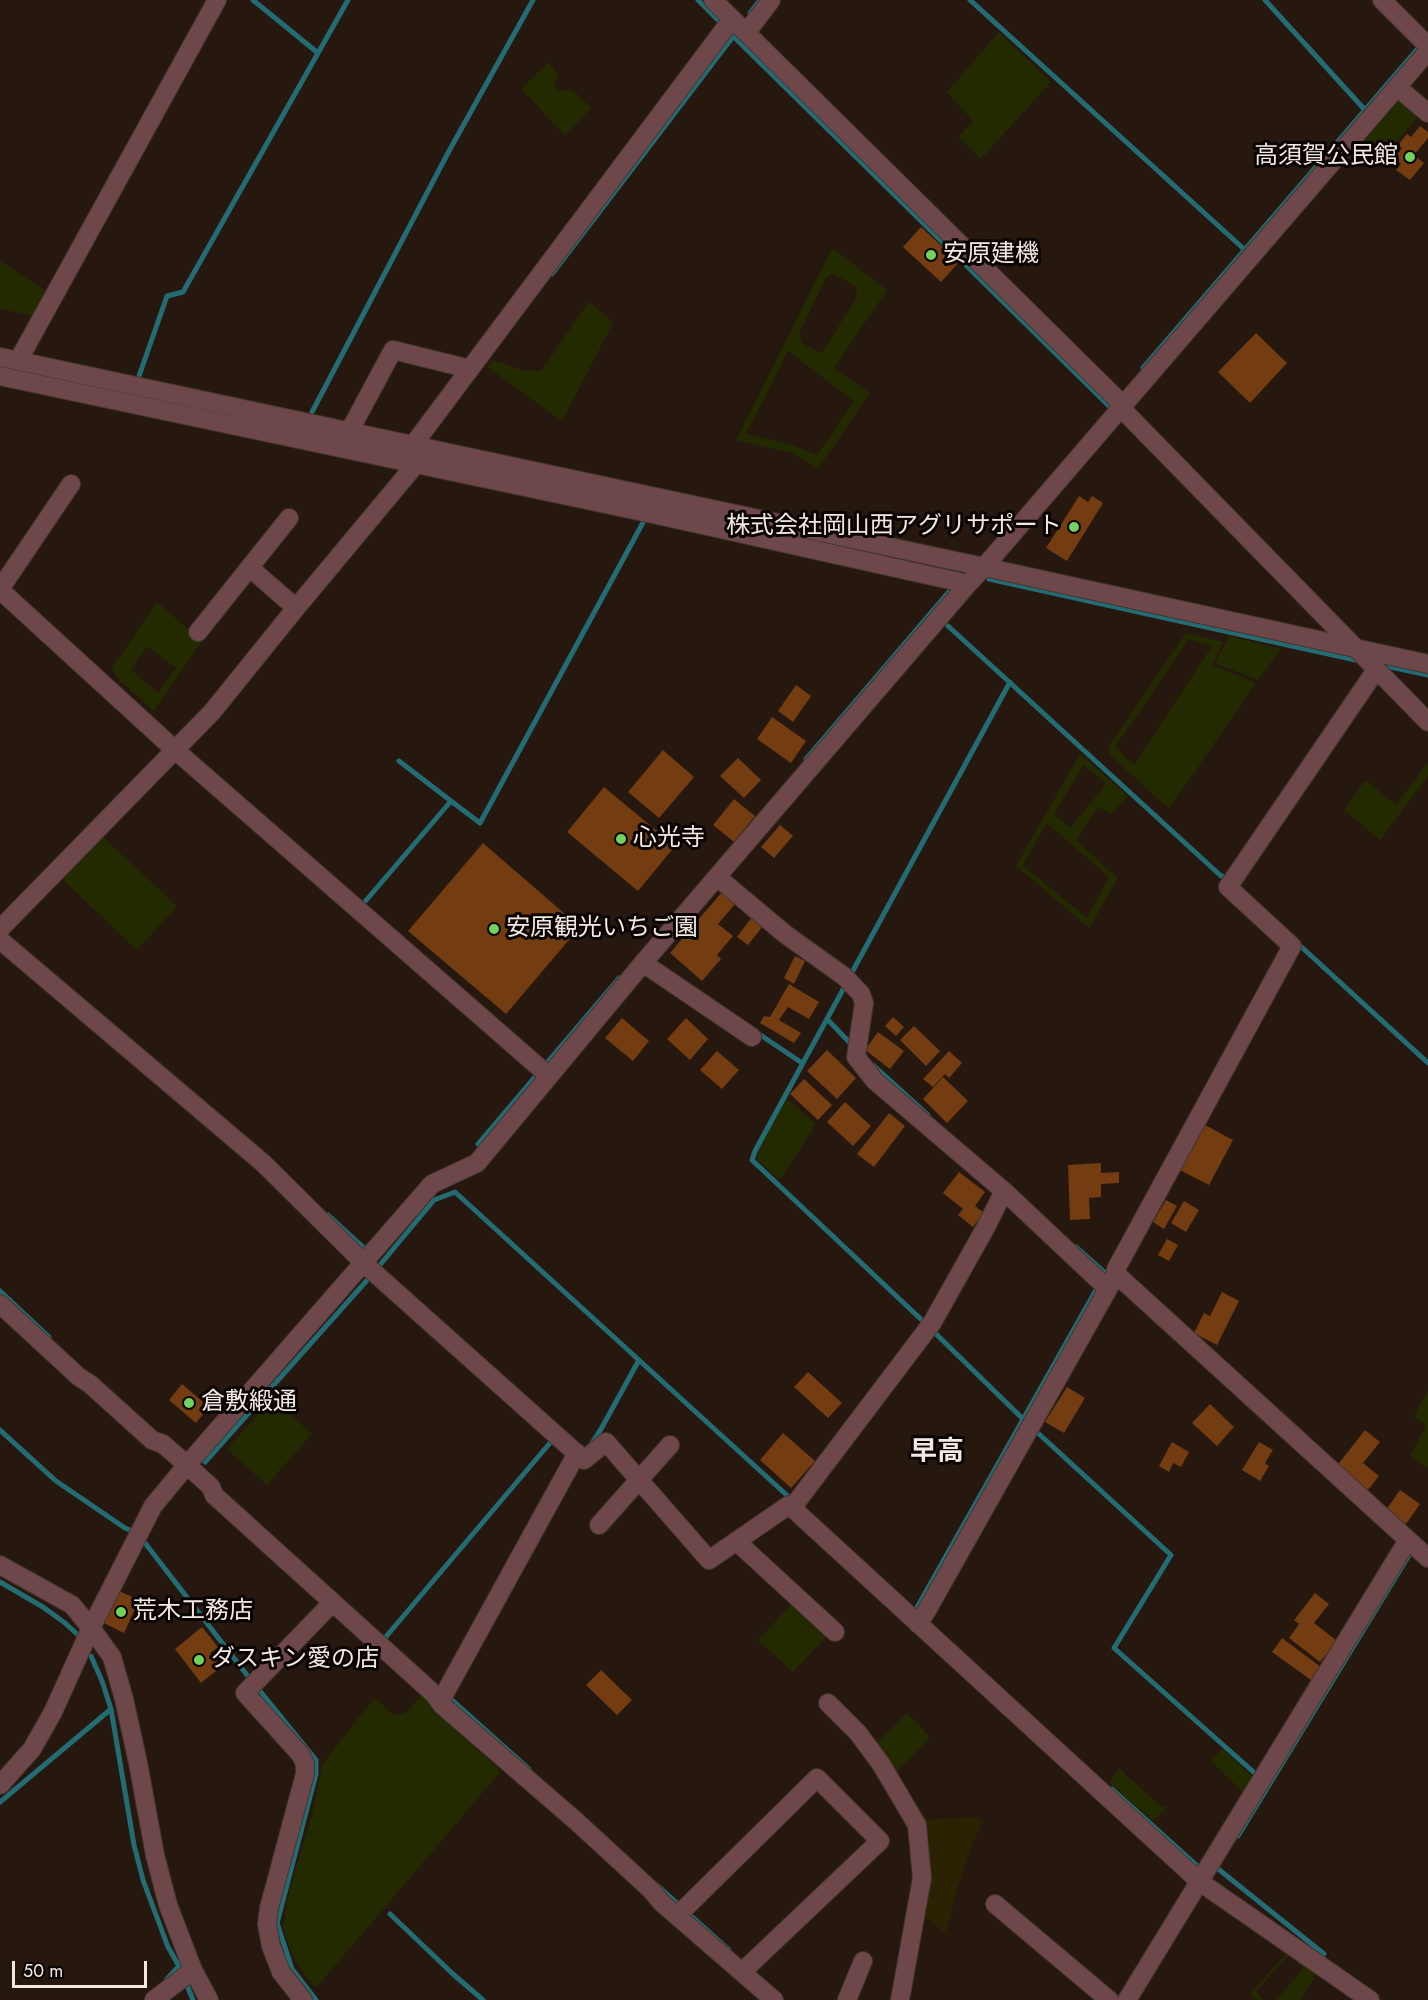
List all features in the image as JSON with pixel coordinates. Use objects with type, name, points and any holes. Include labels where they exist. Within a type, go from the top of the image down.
[{"type":"street","points":[[217,0],[9,359],[349,432],[418,457],[649,513],[968,584]]},
{"type":"street","points":[[714,0],[1119,403],[1428,722]]},
{"type":"street","points":[[747,32],[771,0]]},
{"type":"street","points":[[0,1785],[32,1749],[53,1712],[91,1628],[153,1506],[187,1464],[370,1269],[432,1184],[477,1163],[544,1072],[643,963],[984,567],[1119,403],[1397,87],[1426,45],[1382,0]]},
{"type":"street","points":[[0,929],[212,712],[418,457],[470,369],[732,19]]},
{"type":"street","points":[[1397,87],[1428,113]]},
{"type":"street","points":[[349,432],[393,350],[470,369]]},
{"type":"street","points":[[0,376],[984,567],[1368,661],[1428,664]]},
{"type":"street","points":[[71,484],[0,590],[178,745],[544,1072]]},
{"type":"street","points":[[198,632],[290,518]]},
{"type":"street","points":[[250,568],[296,608]]},
{"type":"street","points":[[922,1619],[1112,1281],[1116,1269],[1292,946],[1228,887],[1368,661]]},
{"type":"street","points":[[717,877],[785,934],[848,980],[861,994],[864,1003],[856,1057],[875,1080],[1112,1281],[1405,1545],[1428,1558]]},
{"type":"street","points":[[0,940],[263,1163],[370,1269],[584,1460],[606,1442],[709,1560],[789,1505],[795,1504],[930,1327],[1004,1191]]},
{"type":"street","points":[[643,963],[752,1037]]},
{"type":"street","points":[[2,1309],[152,1440],[163,1444],[187,1464],[211,1487],[214,1495],[434,1694],[440,1702],[774,2000]]},
{"type":"street","points":[[599,1525],[670,1445]]},
{"type":"street","points":[[440,1702],[578,1454]]},
{"type":"street","points":[[795,1504],[1205,1880],[1370,2000]]},
{"type":"street","points":[[736,1541],[835,1632]]},
{"type":"street","points":[[1127,2000],[1205,1880],[1405,1545]]},
{"type":"street","points":[[0,1565],[72,1605],[112,1657],[138,1763],[155,1855],[186,1974],[209,2000]]},
{"type":"street","points":[[303,2000],[281,1972],[267,1923],[304,1774],[304,1764],[301,1755],[246,1693],[332,1603]]},
{"type":"street","points":[[828,1703],[858,1733],[875,1756],[917,1825],[922,1878],[900,2000]]},
{"type":"street","points":[[678,1916],[817,1778],[880,1841],[742,1972]]},
{"type":"street","points":[[995,1904],[1109,2000]]},
{"type":"street","points":[[847,2000],[863,1961]]},
{"type":"street","points":[[154,2000],[186,1974]]},
{"type":"green space","points":[[999,32],[1051,82],[981,159],[958,137],[973,121],[947,92]]},
{"type":"green space","points":[[549,62],[558,77],[554,84],[556,89],[562,91],[570,89],[591,108],[565,135],[521,89]]},
{"type":"green space","points":[[1396,99],[1418,117],[1381,162],[1359,144]]},
{"type":"green space","points":[[832,248],[887,290],[834,368],[870,393],[818,469],[792,453],[736,440]],"holes":[[[832,273],[856,287],[857,297],[823,351],[818,352],[802,343],[799,333],[826,278]],[[788,351],[854,401],[817,455],[790,444],[746,434]]]},
{"type":"green space","points":[[0,261],[49,293],[35,316],[0,309]]},
{"type":"green space","points":[[589,301],[613,323],[562,421],[487,367],[492,360],[522,370],[541,371]]},
{"type":"green space","points":[[157,602],[202,641],[154,711],[117,678],[112,668]],"holes":[[[147,646],[176,668],[158,693],[131,670]]]},
{"type":"green space","points":[[1186,633],[1223,642],[1212,665],[1256,683],[1169,809],[1109,754],[1109,746]],"holes":[[[1189,639],[1212,646],[1134,765],[1115,747]]]},
{"type":"green space","points":[[1229,636],[1281,649],[1258,680],[1215,663]]},
{"type":"green space","points":[[1080,754],[1128,796],[1111,814],[1098,807],[1076,840],[1118,878],[1089,928],[1016,866]],"holes":[[[1084,765],[1106,784],[1070,828],[1054,814]],[[1047,823],[1109,877],[1087,918],[1023,865]]]},
{"type":"green space","points":[[1428,762],[1428,776],[1380,840],[1344,810],[1365,780],[1396,805]]},
{"type":"green space","points":[[101,835],[177,906],[137,950],[61,878]]},
{"type":"green space","points":[[787,1099],[816,1124],[780,1180],[758,1161],[756,1153]]},
{"type":"green space","points":[[1428,1390],[1428,1468],[1410,1456],[1426,1426],[1414,1416]]},
{"type":"green space","points":[[272,1398],[312,1434],[267,1485],[227,1449]]},
{"type":"green space","points":[[795,1600],[830,1633],[793,1672],[758,1640]]},
{"type":"green space","points":[[423,1693],[434,1710],[501,1771],[316,1988],[292,1955],[283,1928],[289,1891],[312,1815],[322,1765],[374,1698],[394,1715],[406,1713]]},
{"type":"green space","points":[[907,1713],[930,1737],[893,1776],[872,1749]]},
{"type":"green space","points":[[1222,1748],[1255,1779],[1245,1794],[1211,1761]]},
{"type":"green space","points":[[1119,1768],[1159,1805],[1168,1807],[1153,1821],[1109,1782]]},
{"type":"green space","points":[[1293,1953],[1315,1971],[1314,1979],[1300,2000],[1276,2000],[1304,1968],[1292,1957],[1286,1957],[1256,1992],[1264,2000],[1257,2000],[1250,1994],[1285,1955]]},
{"type":"sand","points":[[977,1817],[982,1822],[957,1889],[946,1934],[921,1914],[919,1820]]},
{"type":"building","points":[[1420,126],[1428,132],[1428,138],[1414,155],[1424,163],[1410,180],[1396,170],[1401,164],[1394,158],[1402,148],[1398,145],[1407,134],[1411,137]]},
{"type":"building","points":[[921,227],[959,262],[941,282],[903,247]]},
{"type":"building","points":[[1256,333],[1287,363],[1250,403],[1218,372]]},
{"type":"building","points":[[1079,496],[1088,502],[1092,496],[1103,503],[1067,561],[1046,548]]},
{"type":"building","points":[[796,685],[811,696],[793,722],[778,711]]},
{"type":"building","points":[[772,717],[806,741],[791,763],[757,739]]},
{"type":"building","points":[[663,750],[694,777],[659,818],[628,792]]},
{"type":"building","points":[[738,758],[761,780],[744,798],[720,776]]},
{"type":"building","points":[[604,787],[675,846],[638,891],[567,832]]},
{"type":"building","points":[[734,799],[755,816],[734,842],[713,825]]},
{"type":"building","points":[[780,825],[793,836],[774,858],[761,847]]},
{"type":"building","name":"安原観光いちご園","points":[[483,843],[580,927],[506,1014],[408,931]]},
{"type":"building","points":[[722,892],[735,904],[718,924],[733,936],[717,955],[721,959],[702,981],[670,953]]},
{"type":"building","points":[[752,917],[763,926],[748,945],[737,937]]},
{"type":"building","points":[[795,956],[805,961],[794,984],[784,978]]},
{"type":"building","points":[[789,984],[819,1002],[809,1019],[788,1007],[779,1020],[801,1033],[794,1043],[760,1023],[764,1016],[770,1017]]},
{"type":"building","points":[[893,1017],[904,1027],[896,1036],[885,1026]]},
{"type":"building","points":[[622,1018],[649,1041],[633,1061],[605,1038]]},
{"type":"building","points":[[686,1018],[708,1039],[690,1060],[667,1039]]},
{"type":"building","points":[[914,1026],[940,1051],[926,1066],[900,1040]]},
{"type":"building","points":[[878,1032],[904,1051],[890,1069],[865,1050]]},
{"type":"building","points":[[827,1050],[856,1078],[837,1099],[807,1071]]},
{"type":"building","points":[[717,1051],[739,1070],[722,1089],[700,1070]]},
{"type":"building","points":[[949,1051],[962,1063],[949,1078],[945,1074],[933,1087],[923,1079]]},
{"type":"building","points":[[943,1077],[968,1101],[947,1123],[923,1099]]},
{"type":"building","points":[[804,1079],[832,1105],[818,1120],[790,1094]]},
{"type":"building","points":[[845,1102],[871,1126],[853,1146],[827,1122]]},
{"type":"building","points":[[889,1113],[905,1126],[874,1167],[857,1154]]},
{"type":"building","points":[[1205,1125],[1233,1140],[1209,1185],[1180,1170]]},
{"type":"building","points":[[1101,1163],[1101,1173],[1119,1172],[1119,1183],[1101,1184],[1101,1197],[1089,1198],[1090,1219],[1070,1220],[1068,1165]]},
{"type":"building","points":[[959,1172],[985,1192],[975,1206],[984,1213],[973,1227],[958,1215],[963,1209],[943,1193]]},
{"type":"building","points":[[1166,1200],[1177,1206],[1164,1229],[1153,1222]]},
{"type":"building","points":[[1184,1201],[1199,1210],[1186,1232],[1171,1223]]},
{"type":"building","points":[[1167,1239],[1178,1245],[1169,1261],[1158,1255]]},
{"type":"building","points":[[1222,1292],[1239,1301],[1217,1345],[1194,1333],[1204,1313],[1210,1316]]},
{"type":"building","points":[[808,1372],[842,1403],[828,1418],[794,1387]]},
{"type":"building","name":"倉敷緞通","points":[[182,1384],[209,1407],[196,1423],[169,1400]]},
{"type":"building","points":[[1067,1387],[1085,1398],[1064,1433],[1045,1422]]},
{"type":"building","points":[[1210,1404],[1234,1427],[1217,1446],[1192,1423]]},
{"type":"building","points":[[1365,1430],[1380,1442],[1363,1463],[1379,1476],[1367,1491],[1336,1467]]},
{"type":"building","points":[[783,1433],[815,1461],[791,1488],[760,1460]]},
{"type":"building","points":[[1172,1442],[1189,1452],[1181,1467],[1173,1463],[1169,1472],[1159,1466]]},
{"type":"building","points":[[1259,1442],[1273,1450],[1265,1463],[1269,1466],[1260,1481],[1242,1470]]},
{"type":"building","points":[[1400,1490],[1420,1504],[1406,1524],[1386,1510]]},
{"type":"building","name":"荒木工務店","points":[[119,1591],[139,1600],[124,1633],[104,1623]]},
{"type":"building","points":[[1315,1593],[1329,1604],[1314,1623],[1337,1641],[1320,1662],[1289,1638],[1299,1624],[1294,1620]]},
{"type":"building","name":"ダスキン愛の店","points":[[202,1627],[218,1647],[210,1653],[221,1667],[201,1683],[175,1649]]},
{"type":"building","points":[[1282,1638],[1321,1667],[1311,1680],[1272,1652]]},
{"type":"building","points":[[601,1670],[632,1700],[617,1715],[586,1685]]},
{"type":"waterway","points":[[253,0],[318,53]]},
{"type":"waterway","points":[[138,379],[167,296],[183,292],[348,0]]},
{"type":"waterway","points":[[312,412],[449,151],[533,0]]},
{"type":"waterway","points":[[698,0],[720,22]]},
{"type":"waterway","points":[[750,13],[760,0]]},
{"type":"waterway","points":[[970,0],[1245,250]]},
{"type":"waterway","points":[[1265,0],[1365,110]]},
{"type":"waterway","points":[[552,274],[735,34]]},
{"type":"waterway","points":[[732,35],[1110,407]]},
{"type":"waterway","points":[[1143,368],[1421,45]]},
{"type":"waterway","points":[[0,366],[210,411]]},
{"type":"waterway","points":[[363,904],[451,801],[480,823],[646,517]]},
{"type":"waterway","points":[[989,579],[1360,661]]},
{"type":"waterway","points":[[806,759],[952,588]]},
{"type":"waterway","points":[[948,626],[1220,875],[1229,880]]},
{"type":"waterway","points":[[1381,665],[1428,675]]},
{"type":"waterway","points":[[850,976],[1010,682]]},
{"type":"waterway","points":[[399,761],[451,801]]},
{"type":"waterway","points":[[1295,941],[1428,1063]]},
{"type":"waterway","points":[[478,1144],[619,978]]},
{"type":"waterway","points":[[846,984],[752,1160],[926,1324]]},
{"type":"waterway","points":[[827,1019],[853,1046]]},
{"type":"waterway","points":[[756,1032],[802,1063]]},
{"type":"waterway","points":[[873,1065],[928,1115]]},
{"type":"waterway","points":[[205,1462],[369,1278],[434,1200],[455,1192],[791,1499]]},
{"type":"waterway","points":[[328,1215],[364,1248]]},
{"type":"waterway","points":[[1076,1247],[1110,1277]]},
{"type":"waterway","points":[[915,1611],[1096,1290]]},
{"type":"waterway","points":[[0,1291],[49,1337]]},
{"type":"waterway","points":[[932,1330],[1025,1421]]},
{"type":"waterway","points":[[590,1446],[639,1360]]},
{"type":"waterway","points":[[0,1430],[56,1481],[132,1531]]},
{"type":"waterway","points":[[1039,1434],[1171,1555],[1114,1648],[1258,1776]]},
{"type":"waterway","points":[[384,1639],[555,1437]]},
{"type":"waterway","points":[[145,1543],[316,1760],[316,1774],[277,1923],[292,1969],[316,2000]]},
{"type":"waterway","points":[[1238,1836],[1411,1552]]},
{"type":"waterway","points":[[0,1582],[43,1607],[78,1635]]},
{"type":"waterway","points":[[91,1656],[111,1709],[134,1845],[143,1880],[168,1947],[179,1966],[193,2000]]},
{"type":"waterway","points":[[452,1700],[529,1769]]},
{"type":"waterway","points":[[0,1802],[111,1709]]},
{"type":"waterway","points":[[1112,1789],[1203,1871]]},
{"type":"waterway","points":[[1217,1868],[1324,1954]]},
{"type":"waterway","points":[[658,1886],[729,1950]]},
{"type":"waterway","points":[[390,1914],[483,2000]]},
{"type":"waterway","points":[[167,1979],[179,1966]]},
{"type":"place","name":"高須賀公民館","points":[[1410,157]]},
{"type":"place","name":"安原建機","points":[[931,255]]},
{"type":"place","name":"株式会社岡山西アグリサポート","points":[[1074,527]]},
{"type":"place","name":"心光寺","points":[[621,839]]},
{"type":"place","name":"安原観光いちご園","points":[[494,929]]},
{"type":"place","name":"倉敷緞通","points":[[189,1403]]},
{"type":"place","name":"荒木工務店","points":[[121,1612]]},
{"type":"place","name":"ダスキン愛の店","points":[[199,1660]]},
{"type":"district","name":"早高","points":[[937,1453]]}]
